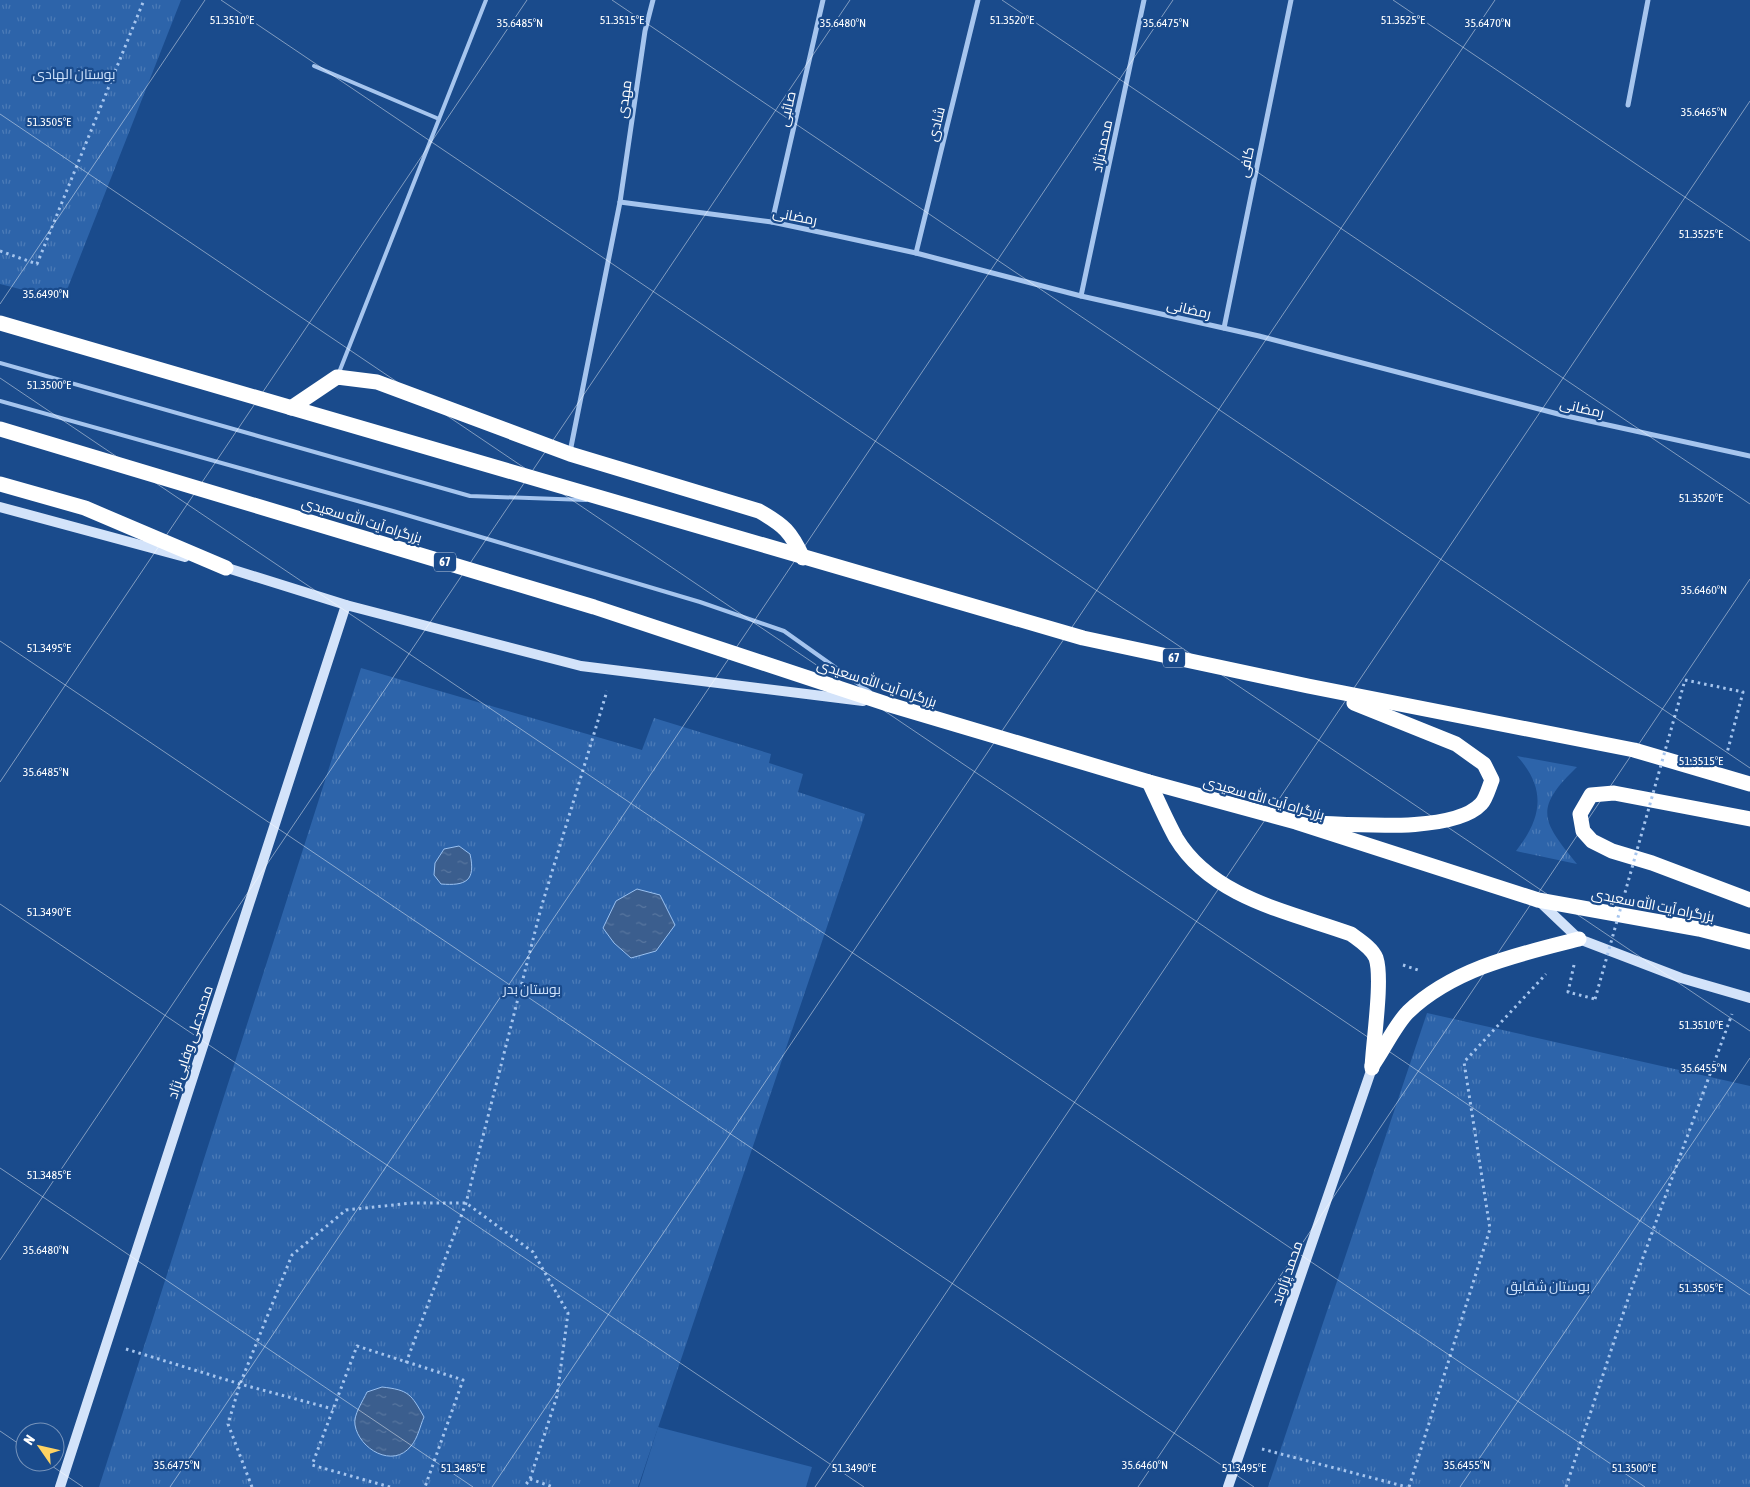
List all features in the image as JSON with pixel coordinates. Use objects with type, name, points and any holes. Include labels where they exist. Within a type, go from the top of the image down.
[{"type":"highway","name":"67","points":[[0,323],[606,501],[1083,638],[1308,686],[1634,750],[1750,784]]},
{"type":"highway","points":[[291,408],[337,377],[377,382],[570,454],[759,511],[780,522],[792,535],[803,558]]},
{"type":"highway","name":"بزرگراه آیت الله سعیدی","points":[[0,429],[594,607],[887,704],[1149,782],[1296,822],[1538,900],[1699,929],[1750,942]]},
{"type":"highway","points":[[0,484],[85,508],[226,568]]},
{"type":"highway","points":[[1296,822],[1399,826],[1461,816],[1481,804],[1492,780],[1484,764],[1456,744],[1388,715],[1308,686]]},
{"type":"highway","points":[[1149,782],[1177,839],[1202,869],[1235,893],[1351,934],[1366,945],[1376,957],[1378,978],[1372,1068]]},
{"type":"highway","points":[[1750,819],[1614,793],[1592,795],[1580,814],[1583,831],[1592,841],[1612,852],[1652,863],[1750,900]]},
{"type":"highway","points":[[1372,1068],[1407,1013],[1451,980],[1516,955],[1579,939]]},
{"type":"street","name":"مهدی","points":[[570,454],[620,202],[645,31],[653,0]]},
{"type":"street","name":"صائبی","points":[[772,222],[823,0]]},
{"type":"street","name":"شادی","points":[[916,253],[978,0]]},
{"type":"street","name":"محمدنژاد","points":[[1081,296],[1144,0]]},
{"type":"street","name":"کافی","points":[[1224,328],[1291,0]]},
{"type":"street","points":[[1628,105],[1648,0]]},
{"type":"street","name":"رمضانی","points":[[620,202],[772,222],[916,253],[1081,296],[1224,328],[1562,415],[1750,456]]},
{"type":"street","points":[[0,507],[226,568],[346,605],[581,666],[887,704]]},
{"type":"street","name":"محمدعلی وفایی نژاد","points":[[60,1487],[346,605]]},
{"type":"street","points":[[1538,900],[1579,939],[1681,978],[1750,998]]},
{"type":"street","name":"محمد پژاوند","points":[[1228,1487],[1372,1068]]},
{"type":"lane","points":[[337,377],[486,0]]},
{"type":"lane","points":[[314,66],[439,119]]},
{"type":"lane","points":[[0,363],[470,496],[606,501]]},
{"type":"lane","points":[[0,401],[393,511],[710,605],[784,631],[887,704]]},
{"type":"path","points":[[0,252],[37,264],[144,0]]},
{"type":"path","points":[[406,1363],[466,1203],[542,908],[613,670]]},
{"type":"path","points":[[1568,992],[1595,999],[1685,680],[1743,692],[1722,776]]},
{"type":"path","points":[[1376,957],[1451,980]]},
{"type":"path","points":[[1242,1444],[1408,1487],[1490,1229],[1464,1062],[1552,968]]},
{"type":"path","points":[[1566,1487],[1630,1293],[1739,995]]},
{"type":"path","points":[[252,1487],[228,1424],[240,1384],[292,1255],[346,1210],[412,1203],[466,1203],[533,1252],[568,1313],[557,1396],[530,1479],[524,1487]]},
{"type":"path","points":[[106,1343],[240,1384],[333,1409]]},
{"type":"path","points":[[390,1487],[312,1465],[356,1346],[463,1380],[425,1487]]},
{"type":"path","points":[[530,1479],[552,1487]]},
{"type":"green space","name":"بوستان الهادی","points":[[0,0],[181,0],[63,300],[0,284]]},
{"type":"green space","name":"بوستان بدر","points":[[361,668],[642,750],[654,718],[771,754],[769,763],[803,774],[798,792],[865,814],[638,1487],[99,1487]]},
{"type":"green space","points":[[1517,756],[1577,767],[1563,781],[1554,794],[1548,805],[1547,815],[1556,837],[1577,864],[1516,851],[1531,827],[1538,804],[1533,780],[1527,768]]},
{"type":"green space","name":"بوستان شقایق","points":[[1427,1013],[1750,1086],[1750,1487],[1268,1487]]},
{"type":"green space","points":[[658,1427],[812,1467],[806,1487],[639,1487]]},
{"type":"water","points":[[459,846],[470,854],[472,870],[470,876],[463,883],[441,884],[434,875],[435,863],[444,849]]},
{"type":"water","points":[[637,889],[660,895],[675,925],[656,951],[631,958],[614,943],[603,928],[616,901]]},
{"type":"water","points":[[382,1387],[404,1392],[416,1403],[424,1417],[411,1446],[404,1453],[395,1456],[386,1456],[370,1448],[363,1442],[355,1425],[357,1413],[367,1392]]}]
